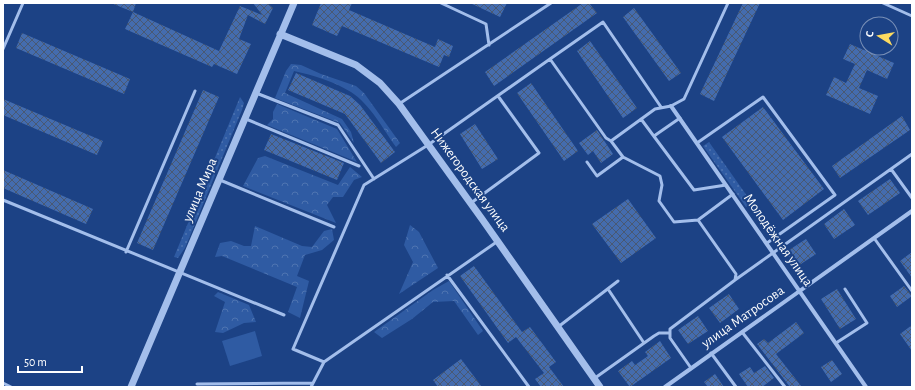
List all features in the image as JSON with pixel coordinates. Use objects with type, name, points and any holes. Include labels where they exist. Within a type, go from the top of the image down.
[{"type":"street","name":"улица Мира","points":[[131,387],[254,92],[294,3]]},
{"type":"street","name":"Нижегородская улица","points":[[280,34],[356,65],[380,83],[399,104],[471,203],[600,387]]},
{"type":"street","name":"Молодёжная улица","points":[[671,106],[866,387]]},
{"type":"street","name":"улица Матросова","points":[[665,387],[912,211]]},
{"type":"lane","points":[[3,47],[23,3]]},
{"type":"lane","points":[[441,3],[486,24],[488,45]]},
{"type":"lane","points":[[399,104],[551,3]]},
{"type":"lane","points":[[611,141],[655,109],[671,106],[684,99],[728,3]]},
{"type":"lane","points":[[883,3],[912,16]]},
{"type":"lane","points":[[324,362],[293,350],[364,185],[428,145],[602,22],[661,107]]},
{"type":"lane","points":[[550,59],[606,138],[611,141],[623,157],[660,176],[662,185],[659,201],[674,222],[698,220],[733,194]]},
{"type":"lane","points":[[126,252],[195,91]]},
{"type":"lane","points":[[254,92],[338,125],[374,179]]},
{"type":"lane","points":[[471,203],[539,153],[498,96]]},
{"type":"lane","points":[[697,143],[763,96],[835,195],[767,243]]},
{"type":"lane","points":[[244,118],[359,166]]},
{"type":"lane","points":[[654,136],[680,118]]},
{"type":"lane","points":[[641,119],[694,190],[726,185]]},
{"type":"lane","points":[[668,333],[670,329],[773,252],[912,154]]},
{"type":"lane","points":[[588,162],[597,176],[623,157]]},
{"type":"lane","points":[[891,169],[912,198]]},
{"type":"lane","points":[[218,180],[334,227]]},
{"type":"lane","points":[[3,200],[126,252],[180,272],[284,315]]},
{"type":"lane","points":[[698,220],[736,274],[735,280]]},
{"type":"lane","points":[[874,238],[912,291]]},
{"type":"lane","points":[[311,387],[324,362],[447,275],[498,241]]},
{"type":"lane","points":[[447,275],[529,387]]},
{"type":"lane","points":[[558,327],[618,281]]},
{"type":"lane","points":[[608,289],[644,343]]},
{"type":"lane","points":[[836,343],[867,323],[845,289]]},
{"type":"lane","points":[[742,332],[784,387]]},
{"type":"lane","points":[[594,378],[659,333],[668,333]]},
{"type":"lane","points":[[668,333],[691,368]]},
{"type":"lane","points":[[711,353],[736,387]]},
{"type":"lane","points":[[197,384],[313,383]]},
{"type":"lane","points":[[670,383],[674,387]]},
{"type":"lane","points":[[3,384],[11,387]]},
{"type":"green space","points":[[291,64],[301,65],[321,74],[356,86],[364,93],[400,143],[396,147],[370,110],[358,97],[345,88],[324,79],[294,71],[285,93],[342,119],[351,132],[354,143],[340,123],[275,98],[286,71]]},
{"type":"green space","points":[[240,97],[244,103],[242,110],[185,248],[178,258],[174,257]]},
{"type":"green space","points":[[277,104],[337,129],[357,162],[267,125],[273,119],[273,112]]},
{"type":"green space","points":[[709,142],[752,203],[746,207],[703,146]]},
{"type":"green space","points":[[265,156],[338,185],[350,167],[362,177],[354,180],[343,197],[333,197],[327,205],[336,223],[243,186],[258,158]]},
{"type":"green space","points":[[410,225],[419,232],[438,268],[399,294],[413,262],[404,245]]},
{"type":"green space","points":[[255,226],[302,246],[312,247],[324,231],[332,229],[334,240],[322,250],[305,255],[297,276],[309,281],[300,318],[288,312],[297,287],[222,256],[215,257],[220,243],[231,241],[244,246],[251,246]]},
{"type":"green space","points":[[449,281],[483,331],[478,335],[454,301],[433,302],[412,319],[382,338],[374,332],[433,290]]},
{"type":"green space","points":[[218,292],[249,305],[256,322],[244,323],[223,333],[215,332],[225,302],[214,296]]},
{"type":"green space","points":[[255,331],[262,356],[230,366],[222,341]]},
{"type":"building","points":[[111,3],[136,3],[133,12]]},
{"type":"building","points":[[253,3],[267,3],[273,8],[265,24],[248,15],[239,39],[251,44],[237,74],[214,64],[212,67],[125,29],[133,12],[219,51],[240,6],[262,15]]},
{"type":"building","points":[[321,3],[352,3],[349,10],[435,47],[438,39],[453,46],[449,57],[444,55],[439,67],[342,26],[337,36],[312,25]]},
{"type":"building","points":[[470,3],[507,3],[500,17]]},
{"type":"building","points":[[583,3],[589,3],[597,13],[494,86],[485,72]]},
{"type":"building","points":[[743,3],[760,3],[714,101],[700,94]]},
{"type":"building","points":[[634,8],[681,73],[669,81],[623,17]]},
{"type":"building","points":[[22,33],[130,79],[124,94],[16,48]]},
{"type":"building","points":[[590,41],[637,108],[623,118],[577,51]]},
{"type":"building","points":[[850,44],[859,48],[859,56],[878,56],[894,63],[887,79],[867,70],[859,88],[878,96],[870,114],[826,95],[834,77],[846,83],[855,64],[843,59]]},
{"type":"building","points":[[296,73],[350,96],[360,105],[395,152],[381,163],[345,114],[288,90]]},
{"type":"building","points":[[531,83],[578,151],[564,161],[517,93]]},
{"type":"building","points":[[203,90],[219,97],[153,250],[137,243]]},
{"type":"building","points":[[3,99],[103,141],[97,155],[3,115]]},
{"type":"building","points":[[763,107],[824,189],[783,220],[722,137]]},
{"type":"building","points":[[902,116],[910,130],[840,178],[832,166]]},
{"type":"building","points":[[475,124],[498,159],[482,169],[460,134]]},
{"type":"building","points":[[597,130],[613,154],[601,163],[593,151],[588,155],[579,143]]},
{"type":"building","points":[[271,134],[344,163],[337,180],[264,150]]},
{"type":"building","points":[[3,170],[93,209],[86,224],[3,188]]},
{"type":"building","points":[[890,179],[900,193],[868,215],[858,201]]},
{"type":"building","points":[[628,199],[656,238],[621,263],[592,224]]},
{"type":"building","points":[[844,209],[855,225],[834,239],[824,224]]},
{"type":"building","points":[[806,239],[816,254],[795,268],[786,252]]},
{"type":"building","points":[[912,252],[912,278],[900,261]]},
{"type":"building","points":[[474,266],[522,332],[530,327],[556,362],[549,367],[564,387],[541,387],[535,379],[544,373],[516,337],[508,343],[460,276]]},
{"type":"building","points":[[904,286],[912,296],[897,307],[890,296]]},
{"type":"building","points":[[837,289],[856,319],[840,329],[821,299]]},
{"type":"building","points":[[729,294],[739,309],[720,323],[709,308]]},
{"type":"building","points":[[698,316],[708,331],[688,344],[678,330]]},
{"type":"building","points":[[796,322],[804,333],[776,354],[802,387],[790,387],[757,344],[764,339],[768,343]]},
{"type":"building","points":[[912,325],[912,351],[900,334]]},
{"type":"building","points":[[660,341],[671,358],[630,387],[618,371],[632,361],[635,365],[648,356],[645,352]]},
{"type":"building","points":[[461,359],[482,387],[438,387],[433,380]]},
{"type":"building","points":[[832,360],[842,374],[831,382],[821,367]]},
{"type":"building","points":[[765,366],[774,378],[762,387],[748,387],[739,374],[750,367],[754,373]]},
{"type":"building","points":[[715,374],[724,387],[708,387],[704,382]]}]
